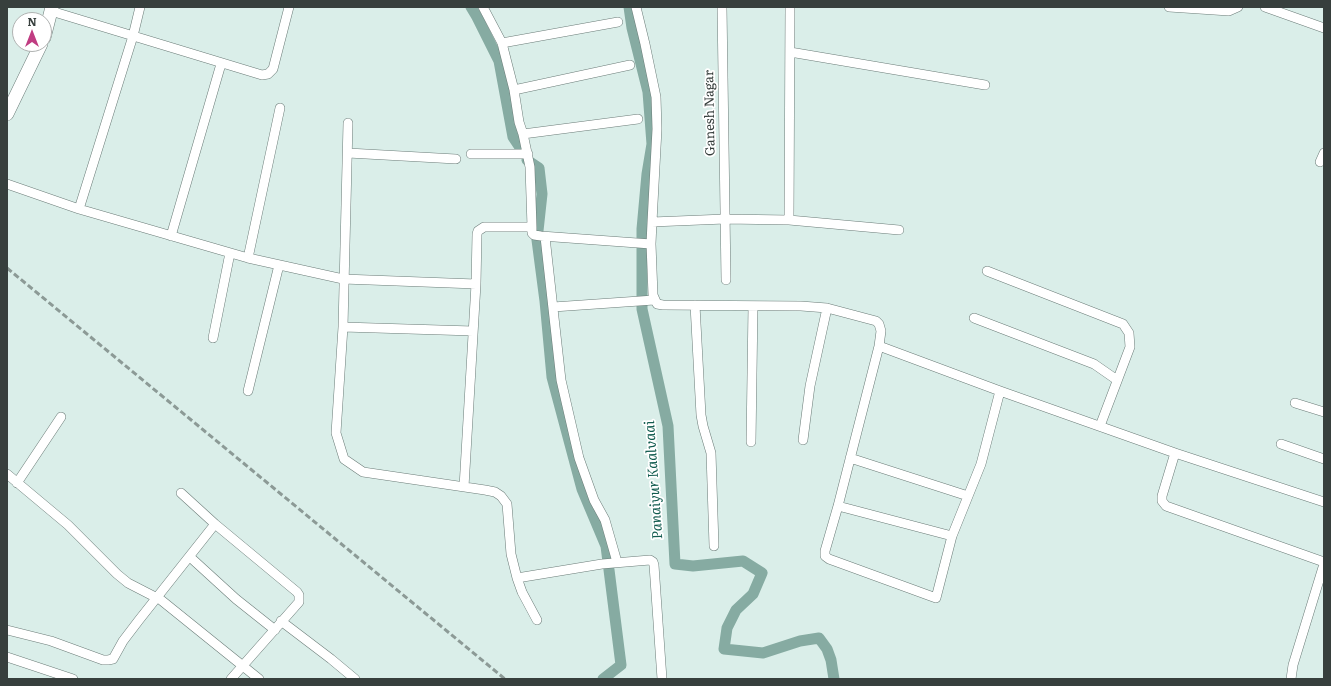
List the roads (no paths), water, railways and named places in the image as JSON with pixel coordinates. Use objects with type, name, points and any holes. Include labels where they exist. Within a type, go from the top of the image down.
[{"type":"street","points":[[79,209],[133,36],[140,7]]},
{"type":"street","points":[[52,9],[221,64],[262,75],[268,74],[273,69],[289,7]]},
{"type":"street","points":[[483,7],[502,43],[529,160],[538,234],[553,307],[561,380],[579,458],[594,500],[605,520],[616,563]]},
{"type":"street","points":[[636,7],[656,97],[657,129],[652,222],[648,244],[651,300]]},
{"type":"street","name":"Ganesh Nagar","points":[[722,7],[726,280]]},
{"type":"street","points":[[789,220],[790,7]]},
{"type":"street","points":[[1169,7],[1229,11],[1238,7]]},
{"type":"street","points":[[1265,7],[1324,28]]},
{"type":"street","points":[[502,43],[618,22]]},
{"type":"street","points":[[7,114],[37,52]]},
{"type":"street","points":[[790,52],[985,85]]},
{"type":"street","points":[[171,236],[221,64]]},
{"type":"street","points":[[514,90],[630,65]]},
{"type":"street","points":[[248,258],[280,108]]},
{"type":"street","points":[[523,134],[638,119]]},
{"type":"street","points":[[348,123],[343,327],[336,433],[344,459],[362,472],[495,492],[501,496],[507,504],[511,554],[517,578],[522,592],[537,620]]},
{"type":"street","points":[[348,153],[456,159]]},
{"type":"street","points":[[471,154],[529,160]]},
{"type":"street","points":[[7,184],[79,209],[230,253],[343,279],[476,284]]},
{"type":"street","points":[[652,222],[725,219],[789,220],[898,230]]},
{"type":"street","points":[[464,487],[478,231],[484,227],[538,234],[648,244]]},
{"type":"street","points":[[213,338],[230,253]]},
{"type":"street","points":[[248,391],[279,265]]},
{"type":"street","points":[[987,271],[1123,324],[1129,333],[1130,347],[1100,426]]},
{"type":"street","points":[[553,307],[651,300],[657,304],[663,305],[801,306],[827,308],[876,321],[879,324],[881,331],[879,346],[825,551],[825,556],[829,559],[936,598],[952,536],[981,464],[1000,391]]},
{"type":"street","points":[[695,305],[701,415],[711,453],[714,546]]},
{"type":"street","points":[[751,442],[753,306]]},
{"type":"street","points":[[803,440],[810,386],[827,308]]},
{"type":"street","points":[[974,318],[1094,364],[1117,380]]},
{"type":"street","points":[[343,327],[473,331]]},
{"type":"street","points":[[879,346],[1175,453],[1324,502]]},
{"type":"street","points":[[1295,402],[1324,412]]},
{"type":"street","points":[[17,483],[62,417]]},
{"type":"street","points":[[1281,444],[1324,459]]},
{"type":"street","points":[[1175,453],[1162,496],[1162,501],[1166,506],[1324,563],[1293,665],[1291,679]]},
{"type":"street","points":[[850,458],[968,496]]},
{"type":"street","points":[[7,474],[68,526],[128,583],[157,597],[259,679]]},
{"type":"street","points":[[181,493],[299,595],[298,602],[232,679]]},
{"type":"street","points":[[838,506],[952,536]]},
{"type":"street","points":[[7,630],[50,641],[103,660],[113,658],[123,641],[216,524]]},
{"type":"street","points":[[190,557],[236,599],[275,630]]},
{"type":"street","points":[[517,578],[602,564],[650,560],[653,562],[662,679]]},
{"type":"street","points":[[281,621],[331,658],[354,679]]},
{"type":"street","points":[[7,656],[73,679]]},
{"type":"waterway","points":[[471,7],[499,61],[513,137],[519,146]]},
{"type":"waterway","name":"Panaiyur Kaalvaai","points":[[629,7],[632,28],[648,92],[652,144],[647,174],[642,229],[642,309],[668,426],[675,564],[693,566],[743,561],[762,573],[753,594],[736,610],[727,628],[724,649],[763,653],[800,641],[819,638],[827,649],[831,660],[834,679]]},
{"type":"waterway","points":[[527,160],[539,168],[542,194],[537,240],[545,301],[552,377],[582,489],[606,546],[621,665],[603,679]]},
{"type":"railway","points":[[7,268],[505,679]]}]
